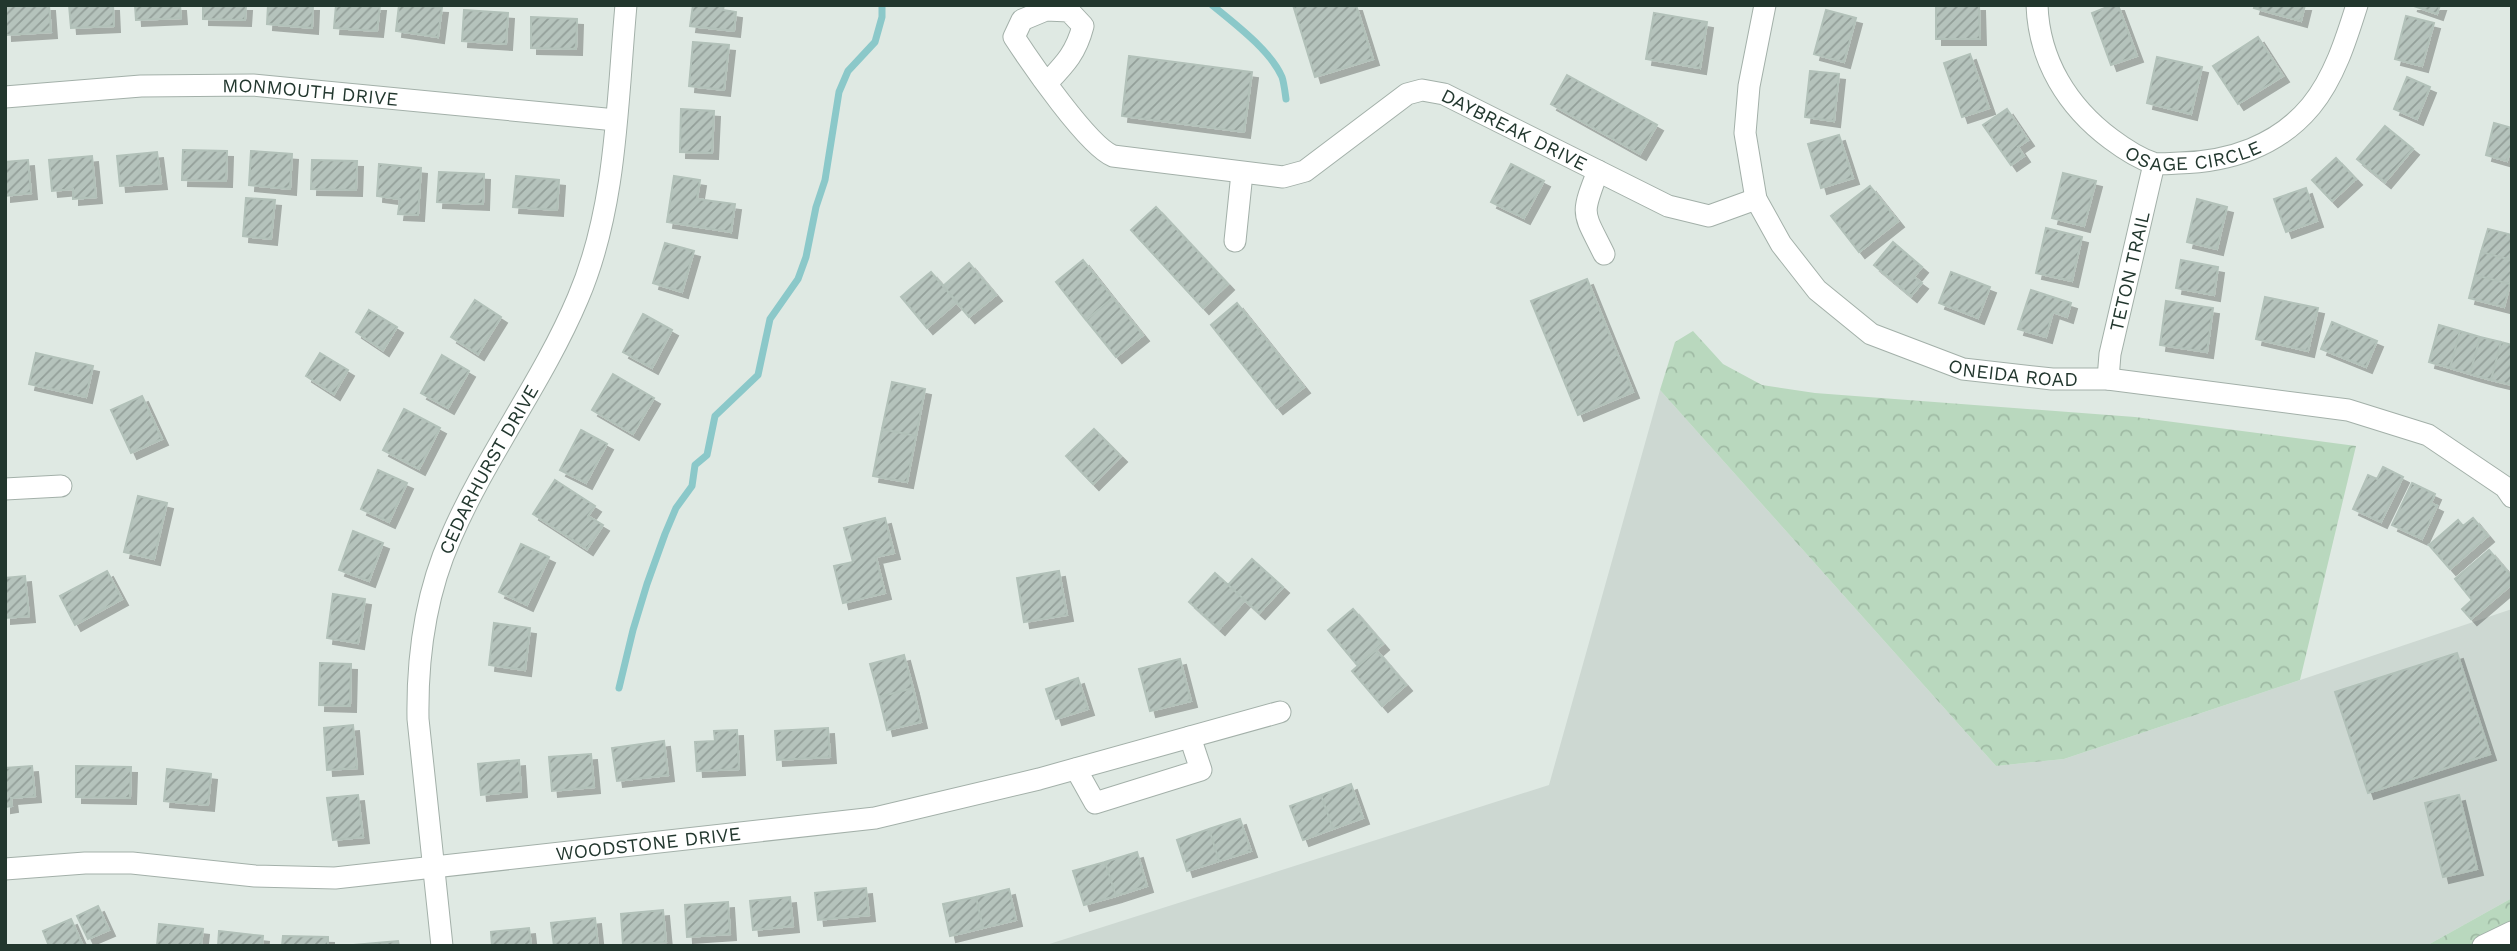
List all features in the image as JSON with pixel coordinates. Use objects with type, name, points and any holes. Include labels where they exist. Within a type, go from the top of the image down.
[{"type":"street","name":"CEDARHURST DRIVE","points":[[442,946],[418,719],[420,655],[430,600],[442,560],[465,507],[556,344],[579,297],[594,253],[607,195],[626,5]]},
{"type":"street","name":"ONEIDA ROAD","points":[[1765,5],[1749,86],[1745,133],[1756,199],[1781,244],[1817,290],[1871,334],[1964,369],[2052,379],[2108,379],[2347,410],[2428,435],[2505,487],[2512,497]]},
{"type":"street","name":"OSAGE CIRCLE","points":[[2037,5],[2037,17],[2048,64],[2070,101],[2096,128],[2123,148],[2154,164],[2201,162],[2239,155],[2259,147],[2286,129],[2311,106],[2323,88],[2334,68],[2357,5]]},
{"type":"street","name":"DAYBREAK DRIVE","points":[[1047,83],[1095,145],[1105,153],[1283,177],[1305,171],[1399,98],[1422,90],[1444,94],[1668,206],[1709,216],[1756,199]]},
{"type":"street","name":"MONMOUTH DRIVE","points":[[5,97],[154,85],[253,85],[616,120]]},
{"type":"street","name":"TETON TRAIL","points":[[2108,379],[2110,354],[2154,164]]},
{"type":"street","points":[[1598,171],[1584,205],[1584,215],[1604,254]]},
{"type":"street","points":[[1235,241],[1242,173]]},
{"type":"street","points":[[5,489],[61,486]]},
{"type":"street","name":"WOODSTONE DRIVE","points":[[5,869],[85,863],[132,863],[254,876],[313,878],[434,868],[875,818],[1076,769],[1280,712]]},
{"type":"street","points":[[1076,769],[1095,803],[1201,770],[1190,737]]},
{"type":"street","points":[[2483,946],[2512,932]]},
{"type":"shaded area","points":[[1660,390],[1996,766],[2064,759],[2512,609],[2512,898],[2426,946],[1043,946],[1549,785]]},
{"type":"green space","points":[[1693,331],[1723,364],[1762,385],[1815,393],[2135,417],[2356,446],[2300,680],[2064,759],[1996,766],[1660,390],[1675,342]]},
{"type":"green space","points":[[2512,898],[2512,946],[2426,946]]},
{"type":"building","points":[[5,5],[49,5],[51,32],[6,35]]},
{"type":"building","points":[[69,5],[113,5],[114,26],[71,28]]},
{"type":"building","points":[[135,5],[180,5],[181,18],[136,20]]},
{"type":"building","points":[[203,5],[246,5],[245,20],[203,19]]},
{"type":"building","points":[[268,5],[313,5],[312,28],[267,24]]},
{"type":"building","points":[[336,5],[380,5],[377,31],[334,28]]},
{"type":"building","points":[[399,5],[442,7],[438,37],[396,31]]},
{"type":"building","points":[[693,5],[724,5],[723,10],[736,12],[734,31],[690,26]]},
{"type":"building","points":[[1293,5],[1356,5],[1373,59],[1315,77]]},
{"type":"building","points":[[1936,5],[1979,5],[1980,39],[1936,39]]},
{"type":"building","points":[[2118,5],[2137,56],[2111,65],[2092,13]]},
{"type":"building","points":[[2255,5],[2305,5],[2301,21],[2254,8]]},
{"type":"building","points":[[2411,5],[2440,5],[2437,14]]},
{"type":"building","points":[[464,10],[508,13],[506,44],[462,41]]},
{"type":"building","points":[[1826,10],[1856,18],[1844,62],[1814,54]]},
{"type":"building","points":[[1654,13],[1707,22],[1700,68],[1646,59]]},
{"type":"building","points":[[2406,16],[2434,23],[2422,66],[2395,59]]},
{"type":"building","points":[[531,17],[577,19],[576,49],[531,48]]},
{"type":"building","points":[[2258,37],[2283,76],[2238,104],[2213,66]]},
{"type":"building","points":[[693,42],[729,45],[724,90],[689,86]]},
{"type":"building","points":[[1970,54],[1989,108],[1962,117],[1944,63]]},
{"type":"building","points":[[1129,56],[1252,72],[1244,132],[1122,116]]},
{"type":"building","points":[[2157,57],[2202,67],[2191,114],[2147,103]]},
{"type":"building","points":[[1810,71],[1839,74],[1834,121],[1805,117]]},
{"type":"building","points":[[1567,75],[1657,125],[1640,154],[1551,104]]},
{"type":"building","points":[[2407,77],[2430,87],[2417,119],[2394,109]]},
{"type":"building","points":[[681,109],[714,111],[712,153],[680,152]]},
{"type":"building","points":[[2007,109],[2028,140],[2018,147],[2024,156],[2011,165],[1983,125]]},
{"type":"building","points":[[2494,123],[2512,128],[2512,144],[2507,161],[2486,155]]},
{"type":"building","points":[[2385,126],[2413,149],[2385,182],[2357,159]]},
{"type":"building","points":[[1839,135],[1853,178],[1821,188],[1808,144]]},
{"type":"building","points":[[183,150],[227,151],[226,181],[182,180]]},
{"type":"building","points":[[251,151],[292,154],[290,189],[249,185]]},
{"type":"building","points":[[157,152],[161,183],[120,186],[117,156]]},
{"type":"building","points":[[92,156],[96,197],[73,199],[73,189],[52,191],[49,160]]},
{"type":"building","points":[[2336,158],[2356,179],[2332,201],[2312,180]]},
{"type":"building","points":[[28,160],[31,193],[5,196],[5,162]]},
{"type":"building","points":[[312,160],[357,161],[356,190],[311,189]]},
{"type":"building","points":[[379,164],[421,168],[418,215],[398,214],[400,199],[377,196]]},
{"type":"building","points":[[1511,164],[1544,181],[1524,218],[1491,202]]},
{"type":"building","points":[[439,172],[484,174],[483,204],[437,202]]},
{"type":"building","points":[[2063,173],[2096,181],[2084,226],[2052,218]]},
{"type":"building","points":[[516,176],[559,180],[557,210],[513,207]]},
{"type":"building","points":[[674,176],[700,180],[697,199],[735,204],[731,232],[667,222]]},
{"type":"building","points":[[1870,186],[1898,221],[1859,252],[1831,216]]},
{"type":"building","points":[[2306,188],[2317,221],[2286,232],[2274,199]]},
{"type":"building","points":[[246,198],[275,200],[271,239],[243,236]]},
{"type":"building","points":[[2197,199],[2227,207],[2217,249],[2187,242]]},
{"type":"building","points":[[1156,207],[1228,284],[1203,308],[1131,230]]},
{"type":"building","points":[[2046,228],[2082,237],[2072,281],[2036,273]]},
{"type":"building","points":[[2488,229],[2512,235],[2512,260],[2481,252]]},
{"type":"building","points":[[1893,242],[1922,267],[1914,277],[1922,283],[1911,296],[1874,265]]},
{"type":"building","points":[[665,243],[694,251],[682,292],[653,283]]},
{"type":"building","points":[[2481,252],[2512,260],[2510,284],[2475,275]]},
{"type":"building","points":[[1083,260],[1113,298],[1086,320],[1056,282]]},
{"type":"building","points":[[2181,260],[2218,267],[2214,295],[2176,288]]},
{"type":"building","points":[[969,263],[996,295],[969,317],[943,286]]},
{"type":"building","points":[[931,272],[957,302],[927,328],[901,297]]},
{"type":"building","points":[[1951,272],[1990,287],[1978,318],[1939,303]]},
{"type":"building","points":[[2475,275],[2510,284],[2504,307],[2469,298]]},
{"type":"building","points":[[1587,279],[1633,392],[1578,415],[1531,301]]},
{"type":"building","points":[[2031,290],[2071,303],[2067,317],[2053,312],[2046,337],[2018,329]]},
{"type":"building","points":[[2265,297],[2318,308],[2308,351],[2256,339]]},
{"type":"building","points":[[1113,298],[1143,335],[1116,357],[1086,320]]},
{"type":"building","points":[[475,300],[501,317],[478,354],[451,337]]},
{"type":"building","points":[[2166,301],[2213,308],[2207,352],[2160,345]]},
{"type":"building","points":[[1237,303],[1304,387],[1277,408],[1211,325]]},
{"type":"building","points":[[369,310],[397,327],[383,350],[356,332]]},
{"type":"building","points":[[643,314],[672,330],[652,368],[623,352]]},
{"type":"building","points":[[2332,322],[2377,341],[2366,367],[2321,349]]},
{"type":"building","points":[[2439,325],[2460,331],[2450,368],[2429,362]]},
{"type":"building","points":[[2460,331],[2480,337],[2470,374],[2450,368]]},
{"type":"building","points":[[2480,337],[2501,342],[2491,380],[2470,374]]},
{"type":"building","points":[[2501,342],[2512,345],[2512,385],[2491,380]]},
{"type":"building","points":[[36,353],[93,366],[86,397],[29,384]]},
{"type":"building","points":[[320,353],[348,370],[334,394],[306,376]]},
{"type":"building","points":[[442,355],[469,371],[448,408],[421,393]]},
{"type":"building","points":[[613,374],[654,398],[633,434],[592,410]]},
{"type":"building","points":[[892,382],[925,389],[916,436],[882,429]]},
{"type":"building","points":[[142,396],[162,439],[131,453],[111,410]]},
{"type":"building","points":[[404,409],[440,428],[419,469],[383,450]]},
{"type":"building","points":[[882,429],[916,436],[907,482],[873,476]]},
{"type":"building","points":[[1094,429],[1121,456],[1093,484],[1066,456]]},
{"type":"building","points":[[581,430],[607,444],[586,483],[560,470]]},
{"type":"building","points":[[2383,467],[2403,477],[2381,522],[2353,509],[2368,475],[2377,479]]},
{"type":"building","points":[[378,470],[407,483],[389,522],[361,509]]},
{"type":"building","points":[[555,480],[595,506],[588,516],[603,525],[587,549],[533,514]]},
{"type":"building","points":[[2412,483],[2435,494],[2431,503],[2437,506],[2422,539],[2392,525]]},
{"type":"building","points":[[138,496],[167,503],[154,559],[124,552]]},
{"type":"building","points":[[885,518],[894,553],[876,557],[885,593],[843,603],[834,566],[853,562],[844,528]]},
{"type":"building","points":[[2473,518],[2488,536],[2450,569],[2429,545],[2458,520],[2463,526]]},
{"type":"building","points":[[353,531],[383,543],[369,581],[339,570]]},
{"type":"building","points":[[521,544],[549,557],[527,605],[499,592]]},
{"type":"building","points":[[2489,550],[2512,577],[2512,584],[2471,619],[2462,609],[2472,600],[2455,579]]},
{"type":"building","points":[[1252,559],[1283,587],[1259,613],[1228,585]]},
{"type":"building","points":[[107,571],[122,599],[75,625],[60,596]]},
{"type":"building","points":[[1059,571],[1067,615],[1024,622],[1017,578]]},
{"type":"building","points":[[1215,573],[1245,600],[1219,629],[1189,602]]},
{"type":"building","points":[[25,576],[29,616],[5,618],[5,578]]},
{"type":"building","points":[[333,594],[365,599],[358,643],[327,638]]},
{"type":"building","points":[[1353,609],[1383,644],[1358,666],[1328,630]]},
{"type":"building","points":[[494,623],[530,628],[525,670],[489,665]]},
{"type":"building","points":[[1376,650],[1406,685],[1382,706],[1352,671]]},
{"type":"building","points":[[2457,653],[2490,754],[2368,793],[2335,692]]},
{"type":"building","points":[[904,655],[913,688],[879,697],[870,664]]},
{"type":"building","points":[[1180,659],[1191,701],[1150,711],[1139,669]]},
{"type":"building","points":[[320,663],[351,664],[350,706],[319,705]]},
{"type":"building","points":[[1078,678],[1088,709],[1056,719],[1046,689]]},
{"type":"building","points":[[913,688],[921,722],[887,730],[879,697]]},
{"type":"building","points":[[353,725],[357,768],[327,770],[324,728]]},
{"type":"building","points":[[828,728],[830,757],[777,760],[775,731]]},
{"type":"building","points":[[737,730],[739,769],[697,771],[695,742],[715,741],[714,731]]},
{"type":"building","points":[[664,741],[668,775],[617,781],[612,748]]},
{"type":"building","points":[[591,754],[594,787],[552,791],[549,757]]},
{"type":"building","points":[[519,760],[521,791],[481,795],[478,764]]},
{"type":"building","points":[[32,766],[35,796],[11,798],[12,806],[5,807],[5,768]]},
{"type":"building","points":[[76,766],[131,767],[130,798],[76,797]]},
{"type":"building","points":[[167,769],[211,774],[208,805],[164,801]]},
{"type":"building","points":[[1351,784],[1363,818],[1333,829],[1321,795]]},
{"type":"building","points":[[358,795],[363,837],[333,840],[327,798]]},
{"type":"building","points":[[1321,795],[1333,829],[1303,840],[1290,806]]},
{"type":"building","points":[[2459,795],[2477,869],[2443,877],[2425,803]]},
{"type":"building","points":[[1240,819],[1251,851],[1219,861],[1209,829]]},
{"type":"building","points":[[1209,829],[1219,861],[1187,871],[1177,840]]},
{"type":"building","points":[[1137,852],[1147,886],[1116,896],[1105,862]]},
{"type":"building","points":[[1105,862],[1116,896],[1084,905],[1073,871]]},
{"type":"building","points":[[866,888],[869,915],[818,920],[815,893]]},
{"type":"building","points":[[1009,889],[1016,920],[983,928],[976,897]]},
{"type":"building","points":[[790,897],[793,926],[753,930],[750,901]]},
{"type":"building","points":[[976,897],[983,928],[950,936],[943,904]]},
{"type":"building","points":[[728,902],[730,934],[687,937],[685,905]]},
{"type":"building","points":[[98,906],[109,930],[88,939],[77,916]]},
{"type":"building","points":[[663,910],[666,942],[623,945],[621,914]]},
{"type":"building","points":[[595,918],[598,946],[554,946],[551,923]]},
{"type":"building","points":[[71,919],[83,946],[49,946],[43,931]]},
{"type":"building","points":[[159,924],[203,929],[201,946],[157,946]]},
{"type":"building","points":[[529,928],[531,946],[492,946],[491,932]]},
{"type":"building","points":[[219,931],[263,936],[262,946],[218,946]]},
{"type":"building","points":[[283,936],[328,937],[328,946],[282,946]]},
{"type":"building","points":[[398,941],[399,946],[354,946],[354,945]]},
{"type":"waterway","points":[[619,688],[647,584],[676,508],[692,486],[695,465],[707,455],[715,416],[758,375],[770,319],[798,279],[825,180],[839,92],[848,71],[875,42],[882,17],[882,5]]},
{"type":"waterway","points":[[1212,5],[1270,57],[1282,77],[1286,99]]}]
